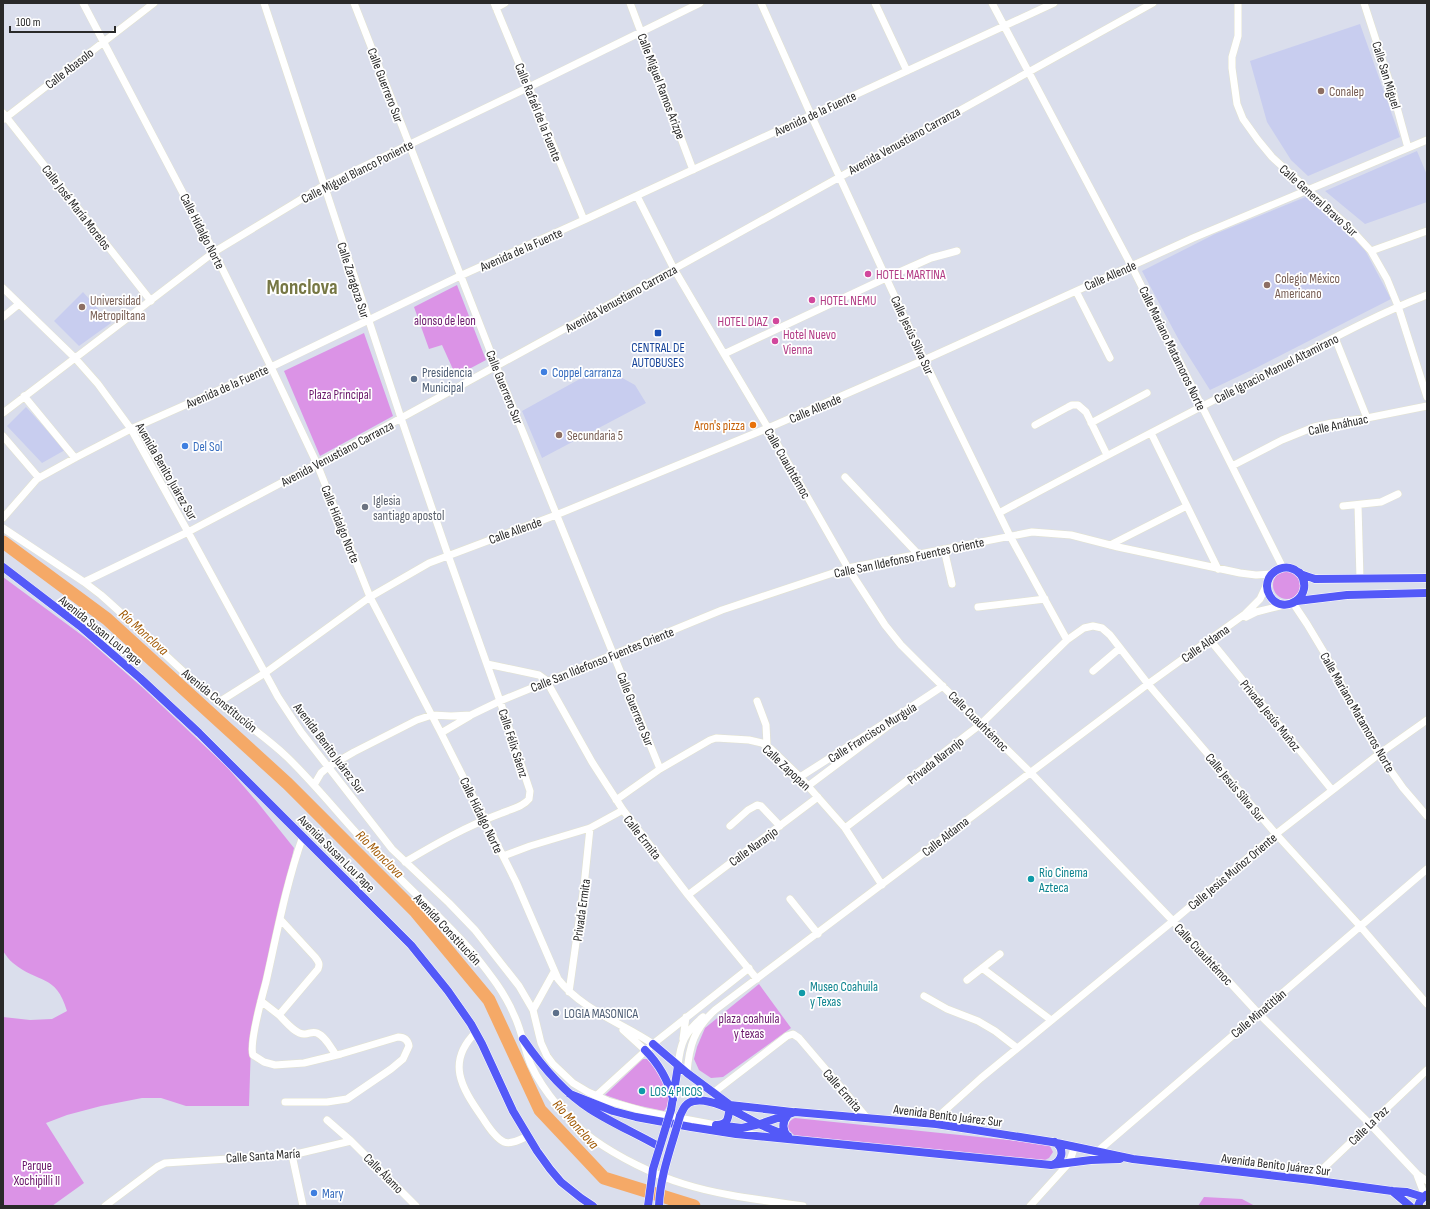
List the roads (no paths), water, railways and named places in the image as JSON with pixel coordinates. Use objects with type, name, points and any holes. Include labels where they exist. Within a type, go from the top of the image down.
[{"type":"main road","name":"Avenida Susan Lou Pape","points":[[3,567],[104,645],[199,734],[411,945],[448,991],[476,1032],[504,1093],[528,1136],[555,1175],[581,1198],[593,1206]]},
{"type":"main road","points":[[1427,578],[1315,579],[1292,568],[1283,568],[1272,574],[1268,582],[1268,591],[1272,599],[1284,605],[1314,598],[1347,595],[1427,593]]},
{"type":"main road","points":[[1295,602],[1300,598],[1304,590],[1304,581],[1300,573]]},
{"type":"main road","points":[[523,1039],[549,1072],[570,1094],[589,1109],[660,1147]]},
{"type":"main road","points":[[653,1044],[729,1108],[792,1114]]},
{"type":"main road","points":[[645,1050],[660,1068],[668,1083],[673,1099]]},
{"type":"main road","points":[[648,1206],[650,1185],[671,1110],[678,1066]]},
{"type":"main road","points":[[570,1094],[613,1111],[636,1117],[736,1134],[791,1138]]},
{"type":"main road","name":"Avenida Benito Juárez Sur","points":[[659,1206],[659,1197],[664,1171],[680,1116],[686,1105],[695,1100],[710,1102],[729,1108],[791,1138],[1051,1165],[1091,1160],[1133,1159]]},
{"type":"main road","points":[[716,1125],[726,1122],[729,1108]]},
{"type":"main road","points":[[791,1138],[783,1129],[783,1126],[785,1118],[792,1114]]},
{"type":"main road","name":"Avenida Benito Juárez Sur","points":[[760,1124],[792,1114],[936,1124],[1075,1146],[1133,1159],[1407,1192],[1425,1196]]},
{"type":"main road","points":[[716,1125],[738,1129],[760,1124]]},
{"type":"main road","points":[[1051,1165],[1060,1160],[1062,1154],[1058,1145],[1052,1142]]},
{"type":"main road","points":[[1392,1191],[1410,1206]]},
{"type":"main road","points":[[1418,1206],[1425,1196]]},
{"type":"street","name":"Calle Hidalgo Norte","points":[[83,3],[214,252],[271,367],[317,464],[370,597],[432,715],[524,898],[554,972],[569,992],[619,1025],[653,1044]]},
{"type":"street","name":"Calle Abasolo","points":[[4,116],[154,3]]},
{"type":"street","name":"Calle Zaragoza Sur","points":[[264,3],[368,320],[448,555]]},
{"type":"street","name":"Calle Guerrero Sur","points":[[354,3],[409,145],[462,275],[496,366],[660,769]]},
{"type":"street","points":[[495,5],[506,3]]},
{"type":"street","name":"Calle Miguel Ramos Arizpe","points":[[630,3],[693,170]]},
{"type":"street","name":"Calle Miguel Blanco Poniente","points":[[3,413],[214,252],[324,186],[700,3]]},
{"type":"street","name":"Calle Jesús Silva Sur","points":[[761,3],[924,360],[1010,536],[1067,640]]},
{"type":"street","points":[[874,3],[907,71]]},
{"type":"street","name":"Calle Mariano Matamoros Norte","points":[[992,3],[1131,265],[1283,568]]},
{"type":"street","name":"Avenida de la Fuente","points":[[3,518],[31,484],[39,478],[131,429],[271,367],[462,275],[637,196],[1054,3]]},
{"type":"street","name":"Avenida Venustiano Carranza","points":[[84,582],[188,532],[317,464],[674,269],[1153,3]]},
{"type":"street","name":"Calle General Bravo Sur","points":[[1238,3],[1238,36],[1232,57],[1232,68],[1240,111],[1248,127],[1272,158],[1348,226],[1372,251],[1387,279],[1398,306],[1427,397]]},
{"type":"street","name":"Calle San Miguel","points":[[1364,3],[1393,93],[1408,148]]},
{"type":"street","name":"Calle Rafaél de la Fuente","points":[[495,5],[584,220]]},
{"type":"street","name":"Calle José María Morelos","points":[[4,116],[151,301]]},
{"type":"street","name":"Calle Allende","points":[[219,702],[265,673],[370,597],[429,563],[556,515],[768,428],[924,360],[1131,265],[1427,140]]},
{"type":"street","name":"Calle Cuauhtémoc","points":[[637,196],[674,269],[768,428],[848,568],[893,635],[920,664],[1030,772],[1173,921],[1258,1013],[1369,1123],[1417,1174],[1427,1181]]},
{"type":"street","points":[[1372,251],[1427,231]]},
{"type":"street","points":[[724,354],[931,258],[957,251]]},
{"type":"street","name":"Avenida Benito Juárez Sur","points":[[3,288],[75,358],[98,384],[131,429],[278,697],[301,732],[383,837],[405,862],[449,903],[475,930],[519,986],[533,1010],[541,1043],[547,1056],[559,1071],[573,1083],[596,1096],[621,1105],[647,1112],[716,1125]]},
{"type":"street","points":[[1076,291],[1110,358]]},
{"type":"street","name":"Calle Ignacio Manuel Altamirano","points":[[999,514],[1201,406],[1398,306],[1427,295]]},
{"type":"street","points":[[3,317],[19,304]]},
{"type":"street","points":[[1335,338],[1367,418]]},
{"type":"street","points":[[1091,423],[1147,393]]},
{"type":"street","points":[[24,396],[75,458]]},
{"type":"street","points":[[1035,425],[1072,405],[1078,405],[1091,423],[1107,456]]},
{"type":"street","name":"Calle Anáhuac","points":[[1232,466],[1282,440],[1314,427],[1332,422],[1367,418],[1427,406]]},
{"type":"street","points":[[1151,433],[1218,569]]},
{"type":"street","points":[[3,436],[39,478]]},
{"type":"street","points":[[845,477],[918,554]]},
{"type":"street","points":[[1343,506],[1381,502],[1398,494]]},
{"type":"street","points":[[1358,505],[1360,579]]},
{"type":"street","points":[[1110,545],[1187,506]]},
{"type":"street","name":"Avenida Constitución","points":[[3,528],[84,582],[117,609],[219,702],[271,742],[290,760],[376,854],[439,916],[474,954],[505,998],[514,1015],[532,1066],[552,1098],[566,1116],[593,1139],[640,1166],[683,1184],[719,1192],[803,1206]]},
{"type":"street","name":"Calle San Ildefonso Fuentes Oriente","points":[[441,733],[471,715],[500,701],[722,610],[848,568],[1010,536],[1032,532],[1048,532],[1071,535],[1240,574],[1272,574]]},
{"type":"street","points":[[944,549],[952,584]]},
{"type":"street","name":"Calle Félix Sáenz","points":[[405,862],[444,839],[485,819],[522,805],[528,801],[530,796],[529,787],[500,701],[448,555]]},
{"type":"street","name":"Calle Aldama","points":[[687,1073],[693,1038],[706,1018],[715,1010],[818,934],[1030,772],[1148,684],[1235,622],[1255,606],[1268,582]]},
{"type":"street","points":[[978,608],[1045,599]]},
{"type":"street","name":"Calle Mariano Matamoros Norte","points":[[1295,602],[1379,754],[1427,816]]},
{"type":"street","name":"Calle Aldama","points":[[1235,622],[1256,612],[1284,605]]},
{"type":"street","name":"Calle Jesús Silva Sur","points":[[1093,626],[1102,628],[1110,635],[1148,684],[1276,834],[1360,926],[1427,1004]]},
{"type":"street","name":"Privada Naranjo","points":[[845,828],[981,724],[1067,640],[1084,628],[1093,626]]},
{"type":"street","name":"Privada Jesús Muñoz","points":[[1210,640],[1332,790]]},
{"type":"street","points":[[1093,671],[1120,648]]},
{"type":"street","points":[[487,664],[538,675],[548,682]]},
{"type":"street","name":"Calle Ermita","points":[[548,682],[592,762],[623,810],[688,895],[757,979]]},
{"type":"street","name":"Calle Francisco Murguía","points":[[800,777],[942,686]]},
{"type":"street","points":[[757,701],[766,726],[767,745]]},
{"type":"street","points":[[808,786],[827,770],[890,726],[905,711]]},
{"type":"street","name":"Calle San Ildefonso Fuentes Oriente","points":[[314,785],[320,772],[328,767],[354,752],[418,720],[432,715],[471,715]]},
{"type":"street","name":"Calle Jesús Muñoz Oriente","points":[[936,1124],[942,1113],[1017,1048],[1173,921],[1276,834],[1379,754],[1427,720]]},
{"type":"street","name":"Calle Zapopan","points":[[616,800],[660,769],[713,739],[749,740],[762,743],[767,745],[818,796],[845,828],[882,885]]},
{"type":"street","name":"Calle Naranjo","points":[[688,895],[818,796]]},
{"type":"street","points":[[730,826],[756,805],[760,805],[780,826]]},
{"type":"street","points":[[503,856],[530,846],[590,828],[623,810]]},
{"type":"street","name":"Privada Ermita","points":[[569,992],[585,879],[590,828]]},
{"type":"street","points":[[285,1102],[327,1102],[347,1099],[403,1059],[409,1046],[408,1041],[398,1037],[304,1063],[275,1065],[264,1062],[252,1053],[261,1000],[280,918],[291,872],[303,836]]},
{"type":"street","name":"Calle Minatitlán","points":[[1091,1160],[1098,1151],[1427,869]]},
{"type":"street","points":[[790,899],[818,934]]},
{"type":"street","points":[[279,1015],[320,966],[315,957],[280,918]]},
{"type":"street","points":[[967,980],[1000,954]]},
{"type":"street","points":[[596,1096],[645,1050],[749,968]]},
{"type":"street","points":[[982,968],[1051,1020]]},
{"type":"street","points":[[533,1010],[554,972]]},
{"type":"street","points":[[924,996],[947,1008],[978,1020],[1017,1048]]},
{"type":"street","points":[[261,1000],[301,1034],[312,1032],[320,1034],[336,1055]]},
{"type":"street","points":[[682,1043],[695,1024],[715,1010]]},
{"type":"street","points":[[678,1066],[686,1017]]},
{"type":"street","name":"Calle Hidalgo Norte","points":[[619,1025],[645,1050]]},
{"type":"street","points":[[476,1032],[467,1042],[461,1054],[459,1072],[465,1090],[484,1121],[500,1139],[505,1142],[511,1142],[528,1136]]},
{"type":"street","name":"Calle Ermita","points":[[713,1093],[789,1035],[795,1034],[868,1119]]},
{"type":"street","name":"Calle La Paz","points":[[1311,1180],[1369,1123],[1427,1070]]},
{"type":"street","name":"Calle Álamo","points":[[327,1120],[351,1141],[416,1206]]},
{"type":"street","name":"Calle Santa María","points":[[105,1206],[157,1167],[165,1163],[292,1155],[351,1141]]},
{"type":"street","points":[[1030,1206],[1068,1163],[1075,1146]]},
{"type":"street","points":[[292,1155],[303,1206]]},
{"type":"street","name":"Calle Cuauhtémoc","points":[[1417,1174],[1425,1196]]},
{"type":"waterway","name":"Río Monclova","points":[[3,542],[107,619],[288,784],[416,912],[489,1000],[540,1110],[604,1178],[694,1206]]},
{"type":"place","name":"Conalep","points":[[1321,91]]},
{"type":"place","name":"HOTEL MARTINA","points":[[868,274]]},
{"type":"place","name":"Colegio México Americano","points":[[1267,285]]},
{"type":"place","name":"HOTEL NEMU","points":[[812,300]]},
{"type":"place","name":"Universidad Metropiltana","points":[[82,307]]},
{"type":"place","name":"HOTEL DIAZ","points":[[776,321]]},
{"type":"place","name":"CENTRAL DE AUTOBUSES","points":[[658,333]]},
{"type":"place","name":"Hotel Nuevo Vienna","points":[[775,341]]},
{"type":"place","name":"Coppel carranza","points":[[544,372]]},
{"type":"place","name":"Presidencia Municipal","points":[[414,379]]},
{"type":"place","name":"Aron's pizza","points":[[753,425]]},
{"type":"place","name":"Secundaria 5","points":[[559,435]]},
{"type":"place","name":"Del Sol","points":[[185,446]]},
{"type":"place","name":"Iglesia santiago apostol","points":[[365,507]]},
{"type":"place","name":"Rio Cinema Azteca","points":[[1031,879]]},
{"type":"place","name":"Museo Coahuila y Texas","points":[[802,993]]},
{"type":"place","name":"LOGIA MASONICA","points":[[556,1013]]},
{"type":"place","name":"LOS 4 PICOS","points":[[642,1091]]},
{"type":"place","name":"Mary","points":[[314,1193]]},
{"type":"district","name":"Monclova","points":[[302,287]]},
{"type":"park label","name":"alonso de leon","points":[[445,320]]},
{"type":"park label","name":"Plaza Principal","points":[[340,394]]},
{"type":"park label","name":"plaza coahuila y texas","points":[[749,1026]]},
{"type":"park label","name":"Parque Xochipilli II","points":[[37,1172]]}]
